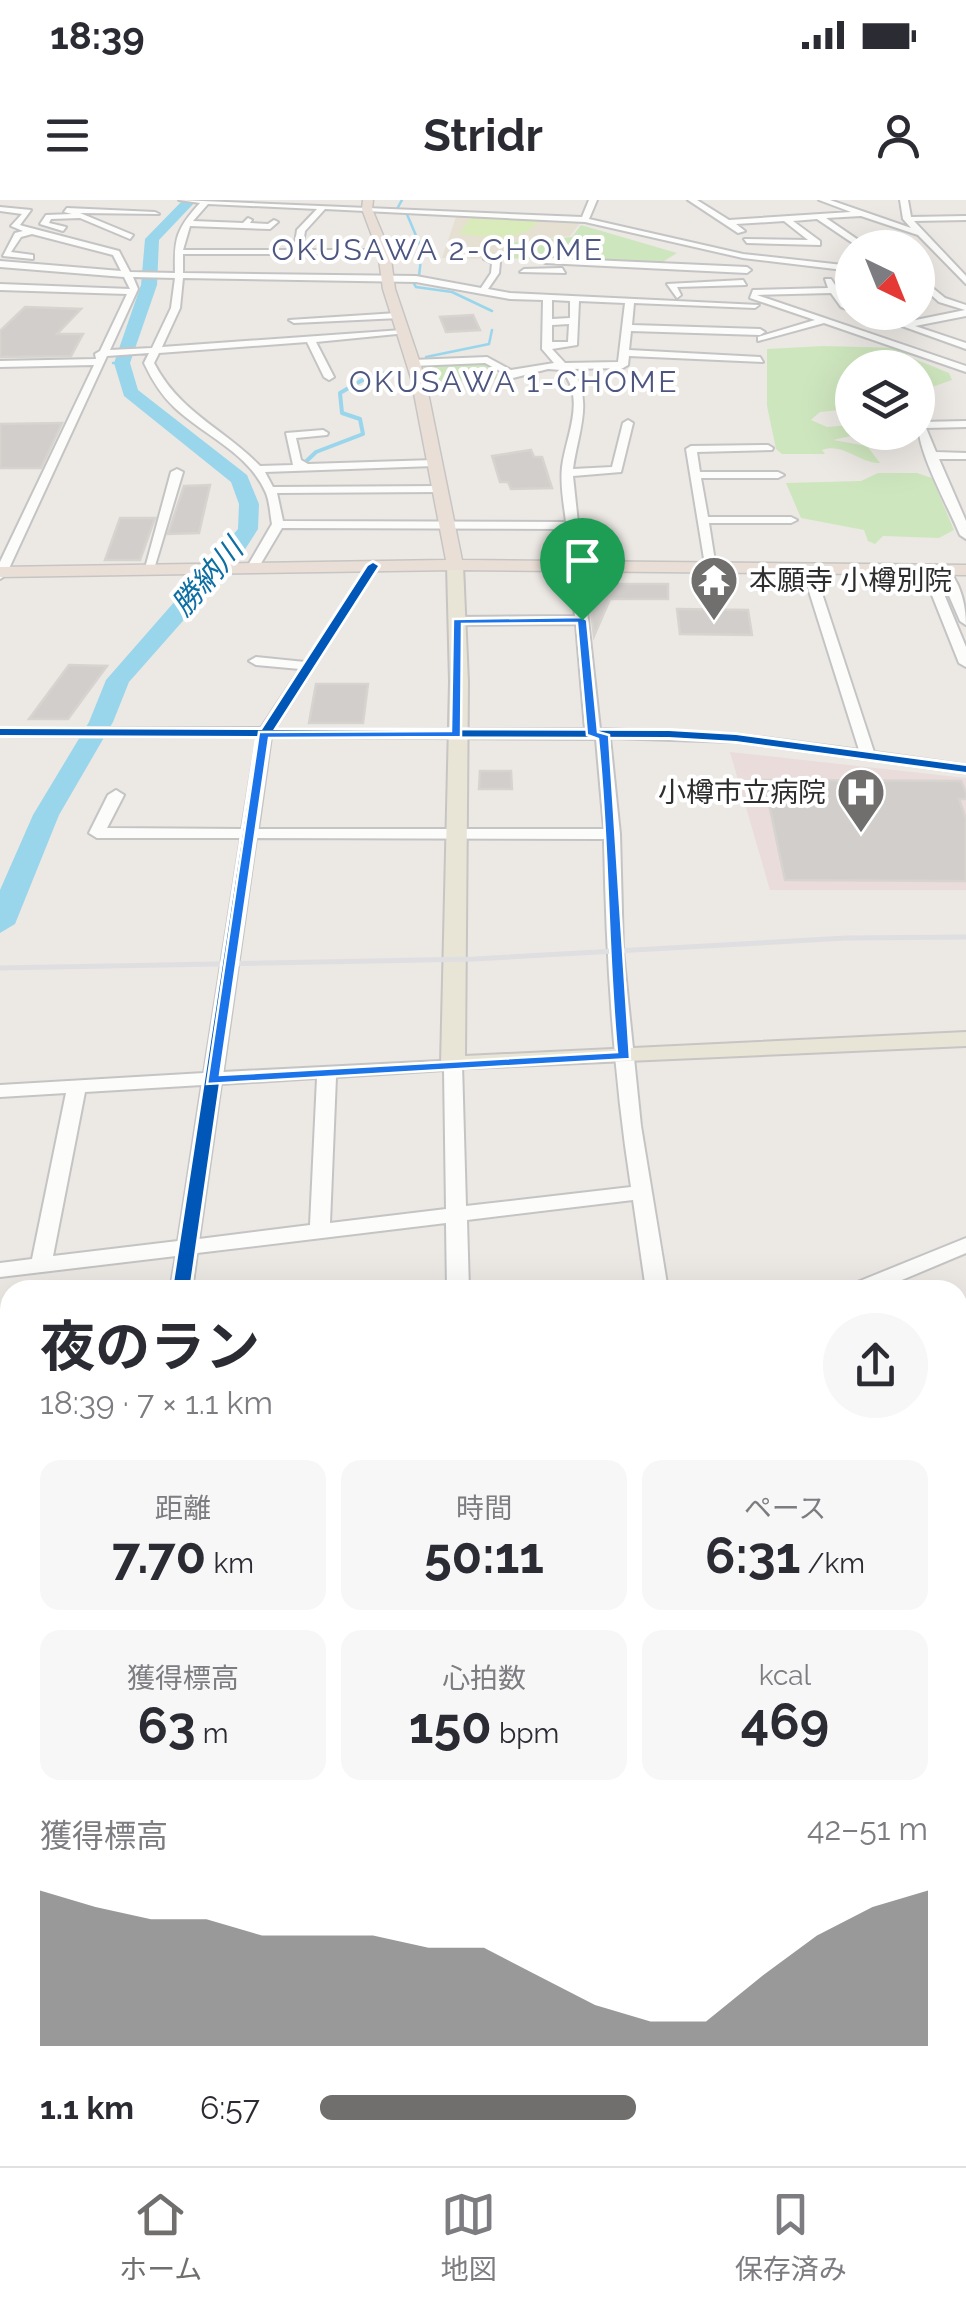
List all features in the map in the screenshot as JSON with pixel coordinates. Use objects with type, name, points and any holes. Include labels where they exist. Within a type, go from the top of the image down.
[{"type":"highway","points":[[367,205],[413,363],[455,565]]},
{"type":"highway","points":[[0,572],[455,565],[966,570]]},
{"type":"main road","points":[[455,565],[457,734],[452,1064],[966,1039]]},
{"type":"street","points":[[93,210],[110,200]]},
{"type":"street","points":[[147,224],[169,200]]},
{"type":"street","points":[[182,200],[322,207],[367,205],[585,220],[744,256],[835,266]]},
{"type":"street","points":[[493,214],[504,200]]},
{"type":"street","points":[[517,215],[529,200]]},
{"type":"street","points":[[585,220],[593,200]]},
{"type":"street","points":[[692,200],[732,222],[748,241],[817,243],[786,219]]},
{"type":"street","points":[[823,200],[911,230]]},
{"type":"street","points":[[904,200],[907,219],[917,230]]},
{"type":"street","points":[[207,201],[185,223],[171,275],[179,294],[148,354],[149,363],[161,387],[260,469],[272,490],[278,524],[253,567]]},
{"type":"street","points":[[66,205],[155,214]]},
{"type":"street","points":[[66,205],[81,216],[131,238]]},
{"type":"street","points":[[298,252],[298,239],[322,207]]},
{"type":"street","points":[[552,218],[560,208]]},
{"type":"street","points":[[0,209],[28,212],[15,226],[117,258],[130,275],[132,295],[0,572]]},
{"type":"street","points":[[732,222],[860,214]]},
{"type":"street","points":[[81,216],[49,218],[44,224],[131,238]]},
{"type":"street","points":[[820,216],[840,230]]},
{"type":"street","points":[[907,219],[966,218]]},
{"type":"street","points":[[3,224],[20,219]]},
{"type":"street","points":[[185,223],[270,226],[274,222]]},
{"type":"street","points":[[32,232],[18,235],[6,254],[36,252],[70,241]]},
{"type":"street","points":[[117,258],[131,238]]},
{"type":"street","points":[[258,239],[314,239]]},
{"type":"street","points":[[363,239],[385,260]]},
{"type":"street","points":[[180,240],[200,240]]},
{"type":"street","points":[[744,256],[748,241]]},
{"type":"street","points":[[671,263],[702,248]]},
{"type":"street","points":[[935,248],[964,278]]},
{"type":"street","points":[[36,252],[74,260],[117,258]]},
{"type":"street","points":[[36,252],[15,269],[2,290],[132,295]]},
{"type":"street","points":[[176,252],[298,252],[385,260],[432,281],[486,287],[520,296],[654,301],[834,290]]},
{"type":"street","points":[[486,287],[497,268],[496,262],[488,258]]},
{"type":"street","points":[[59,270],[74,260]]},
{"type":"street","points":[[273,264],[348,266],[385,260]]},
{"type":"street","points":[[0,272],[15,269],[347,278],[385,260]]},
{"type":"street","points":[[548,261],[671,263],[747,270]]},
{"type":"street","points":[[671,263],[677,289],[752,294],[966,369]]},
{"type":"street","points":[[0,264],[15,269]]},
{"type":"street","points":[[817,264],[834,290]]},
{"type":"street","points":[[300,278],[306,265]]},
{"type":"street","points":[[347,278],[348,266]]},
{"type":"street","points":[[520,296],[524,266],[612,271]]},
{"type":"street","points":[[486,287],[550,284]]},
{"type":"street","points":[[564,284],[581,285]]},
{"type":"street","points":[[616,285],[620,296],[654,301]]},
{"type":"street","points":[[935,294],[966,311]]},
{"type":"street","points":[[548,296],[548,333],[563,366],[576,383],[580,416],[570,436],[567,474],[582,620],[612,834],[614,951],[624,1056],[655,1280]]},
{"type":"street","points":[[548,333],[572,345],[575,297]]},
{"type":"street","points":[[413,363],[487,360],[512,374],[523,368],[622,366],[630,300]]},
{"type":"street","points":[[935,319],[966,311]]},
{"type":"street","points":[[294,320],[397,316]]},
{"type":"street","points":[[627,328],[760,335],[824,320]]},
{"type":"street","points":[[935,321],[966,330]]},
{"type":"street","points":[[548,333],[574,328]]},
{"type":"street","points":[[689,356],[694,330]]},
{"type":"street","points":[[919,330],[966,346]]},
{"type":"street","points":[[720,358],[722,331]]},
{"type":"street","points":[[0,364],[402,334]]},
{"type":"street","points":[[310,340],[329,377]]},
{"type":"street","points":[[624,354],[760,360]]},
{"type":"street","points":[[567,474],[617,470],[628,423]]},
{"type":"street","points":[[965,531],[919,425],[966,424]]},
{"type":"street","points":[[305,467],[296,462],[290,435],[323,433]]},
{"type":"street","points":[[710,568],[691,449],[768,448]]},
{"type":"street","points":[[929,455],[966,456]]},
{"type":"street","points":[[260,469],[434,463]]},
{"type":"street","points":[[148,569],[177,472]]},
{"type":"street","points":[[696,475],[778,475]]},
{"type":"street","points":[[272,490],[440,489]]},
{"type":"street","points":[[945,491],[966,492]]},
{"type":"street","points":[[704,520],[791,520]]},
{"type":"street","points":[[278,524],[446,522],[575,526]]},
{"type":"street","points":[[183,1280],[264,735],[373,566]]},
{"type":"street","points":[[808,569],[868,755]]},
{"type":"street","points":[[936,570],[966,619]]},
{"type":"street","points":[[936,570],[966,663]]},
{"type":"street","points":[[456,621],[582,620]]},
{"type":"street","points":[[256,661],[308,666]]},
{"type":"street","points":[[0,732],[736,738],[966,769]]},
{"type":"street","points":[[116,796],[97,833],[612,834]]},
{"type":"street","points":[[0,1092],[452,1064],[458,1280]]},
{"type":"street","points":[[320,1228],[328,1073]]},
{"type":"street","points":[[41,1266],[76,1086]]},
{"type":"street","points":[[0,1270],[320,1228],[643,1192]]},
{"type":"street","points":[[882,1280],[966,1245]]},
{"type":"shaded area","points":[[457,214],[581,222],[570,236],[513,242],[499,259],[442,258]]},
{"type":"shaded area","name":"小樽市立病院","points":[[730,752],[966,778],[966,890],[770,890]]},
{"type":"green space","points":[[470,218],[540,220],[513,236],[459,234]]},
{"type":"green space","points":[[581,225],[677,253],[661,263],[503,258],[514,242],[572,237]]},
{"type":"green space","points":[[823,346],[902,350],[835,350],[835,410],[820,412],[811,420],[835,426],[835,449],[822,450],[825,454],[782,454],[776,449],[767,406],[767,349]]},
{"type":"green space","points":[[484,362],[503,379],[432,382],[427,364]]},
{"type":"green space","points":[[935,367],[949,373],[952,380],[935,386]]},
{"type":"green space","points":[[840,450],[870,450],[880,463],[865,460]]},
{"type":"green space","points":[[878,473],[917,473],[932,478],[954,530],[939,538],[883,536],[875,544],[868,541],[864,530],[801,518],[786,483],[861,481]]},
{"type":"building","points":[[25,307],[81,309],[57,334],[83,334],[71,356],[0,357],[0,331]]},
{"type":"building","points":[[473,315],[480,330],[446,332],[440,317]]},
{"type":"building","points":[[62,423],[41,468],[0,468],[0,424]]},
{"type":"building","points":[[531,450],[534,457],[542,457],[552,488],[511,489],[508,482],[500,482],[492,456]]},
{"type":"building","points":[[210,485],[199,533],[168,534],[184,486]]},
{"type":"building","points":[[120,518],[155,518],[140,560],[105,560]]},
{"type":"building","points":[[588,584],[668,584],[668,599],[610,599],[594,636]]},
{"type":"building","name":"本願寺 小樽別院","points":[[677,609],[748,610],[752,635],[680,634]]},
{"type":"building","points":[[69,665],[107,666],[68,719],[29,719]]},
{"type":"building","points":[[316,684],[368,684],[363,723],[309,723]]},
{"type":"building","points":[[480,771],[511,771],[512,789],[479,789]]},
{"type":"building","name":"小樽市立病院","points":[[764,780],[961,781],[966,793],[966,799],[959,799],[966,819],[966,881],[785,880]]},
{"type":"waterway","name":"勝納川","points":[[0,924],[46,815],[101,722],[118,680],[235,550],[248,529],[249,504],[240,479],[130,392],[122,363],[149,285],[152,239],[190,200]]},
{"type":"waterway","points":[[397,209],[402,200]]},
{"type":"waterway","points":[[406,212],[420,245]]},
{"type":"waterway","points":[[419,276],[422,250]]},
{"type":"waterway","points":[[413,282],[416,287],[452,292],[492,311]]},
{"type":"waterway","points":[[426,357],[489,344],[492,330]]},
{"type":"waterway","points":[[113,363],[122,363]]},
{"type":"waterway","points":[[296,471],[316,452],[363,434],[360,419],[342,413],[340,393],[366,378],[395,371]]},
{"type":"railway","points":[[0,968],[474,959],[846,938],[966,937]]},
{"type":"cycle path","points":[[182,1280],[264,735],[373,566]]},
{"type":"cycle path","points":[[0,732],[669,734],[736,738],[966,769]]},
{"type":"place","name":"本願寺 小樽別院","points":[[714,622]]},
{"type":"place","name":"小樽市立病院","points":[[861,834]]},
{"type":"district","name":"OKUSAWA 2-CHOME","points":[[438,249]]},
{"type":"district","name":"OKUSAWA 1-CHOME","points":[[514,381]]},
{"type":"route","points":[[582,620],[593,735],[603,735],[610,792],[614,951],[624,1056],[212,1081],[264,735],[457,734],[456,621],[582,620]]}]
